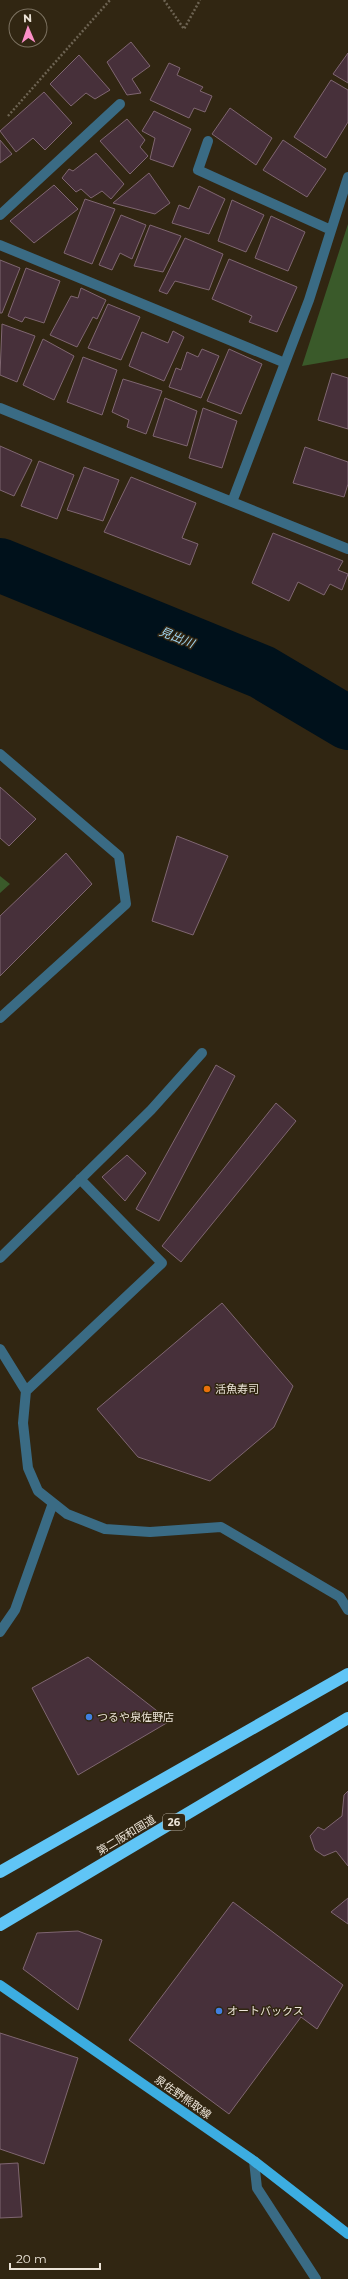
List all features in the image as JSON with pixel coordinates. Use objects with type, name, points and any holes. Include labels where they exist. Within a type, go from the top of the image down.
[{"type":"highway","points":[[0,1872],[348,1674]]},
{"type":"highway","name":"第二阪和国道","points":[[0,1925],[348,1718]]},
{"type":"main road","name":"泉佐野熊取線","points":[[0,1985],[254,2161],[348,2234]]},
{"type":"street","points":[[0,215],[120,104]]},
{"type":"street","points":[[208,141],[198,170],[331,230]]},
{"type":"street","points":[[232,502],[309,300],[348,176]]},
{"type":"street","points":[[0,245],[285,363]]},
{"type":"street","points":[[0,408],[348,549]]},
{"type":"street","points":[[0,754],[119,856],[126,904],[0,1018]]},
{"type":"street","points":[[0,1258],[151,1110],[202,1053]]},
{"type":"street","points":[[26,1391],[162,1263],[80,1179]]},
{"type":"street","points":[[0,1349],[26,1391],[23,1423],[28,1468],[38,1491],[67,1514],[106,1529],[150,1532],[222,1527],[340,1597],[348,1610]]},
{"type":"street","points":[[0,1632],[15,1610],[53,1502]]},
{"type":"street","points":[[254,2161],[257,2188],[316,2279]]},
{"type":"path","points":[[8,116],[110,0]]},
{"type":"path","points":[[164,0],[184,29],[200,0]]},
{"type":"green space","points":[[348,224],[348,358],[302,366]]},
{"type":"green space","points":[[0,876],[10,884],[0,893]]},
{"type":"building","points":[[131,42],[150,66],[132,79],[141,93],[127,95],[107,62]]},
{"type":"building","points":[[348,53],[348,83],[333,74]]},
{"type":"building","points":[[79,55],[110,90],[95,99],[86,93],[71,106],[50,84]]},
{"type":"building","points":[[169,63],[180,68],[177,75],[203,87],[200,91],[212,96],[205,112],[194,108],[189,118],[150,100]]},
{"type":"building","points":[[331,80],[348,90],[348,122],[326,158],[294,137]]},
{"type":"building","points":[[44,92],[72,123],[45,150],[33,138],[16,152],[0,131]]},
{"type":"building","points":[[230,108],[272,138],[256,165],[212,134]]},
{"type":"building","points":[[154,111],[191,129],[173,167],[150,159],[155,138],[142,131]]},
{"type":"building","points":[[127,119],[145,140],[140,147],[148,156],[130,174],[100,141]]},
{"type":"building","points":[[0,140],[12,154],[0,163]]},
{"type":"building","points":[[283,140],[326,169],[307,197],[263,170]]},
{"type":"building","points":[[96,153],[124,184],[111,199],[102,191],[91,198],[81,189],[76,192],[62,178],[69,169],[73,171]]},
{"type":"building","points":[[149,173],[170,203],[155,214],[113,203]]},
{"type":"building","points":[[54,185],[78,209],[34,243],[10,221]]},
{"type":"building","points":[[199,186],[225,199],[209,234],[172,223],[179,205],[189,209]]},
{"type":"building","points":[[85,199],[115,209],[92,264],[64,253]]},
{"type":"building","points":[[232,200],[264,215],[246,252],[218,241]]},
{"type":"building","points":[[121,215],[146,225],[132,259],[120,253],[112,270],[99,265]]},
{"type":"building","points":[[271,216],[305,232],[288,271],[255,258]]},
{"type":"building","points":[[150,225],[181,236],[163,272],[134,266]]},
{"type":"building","points":[[185,238],[223,254],[209,290],[175,281],[167,294],[159,291]]},
{"type":"building","points":[[229,259],[297,287],[277,332],[249,322],[252,316],[212,299]]},
{"type":"building","points":[[0,260],[20,268],[2,313],[0,313]]},
{"type":"building","points":[[26,268],[60,281],[44,323],[25,317],[22,322],[8,316]]},
{"type":"building","points":[[81,288],[106,300],[97,319],[93,317],[77,347],[50,335],[71,296],[78,298]]},
{"type":"building","points":[[108,304],[140,317],[121,360],[88,348]]},
{"type":"building","points":[[2,324],[35,336],[17,382],[0,375]]},
{"type":"building","points":[[173,331],[184,337],[164,381],[129,366],[142,332],[168,343]]},
{"type":"building","points":[[43,339],[74,356],[54,400],[23,385]]},
{"type":"building","points":[[202,349],[219,356],[201,398],[169,387],[176,368],[181,370],[187,352],[198,357]]},
{"type":"building","points":[[229,349],[262,364],[241,414],[207,401]]},
{"type":"building","points":[[83,357],[117,370],[102,415],[67,402]]},
{"type":"building","points":[[332,373],[348,378],[348,429],[318,420]]},
{"type":"building","points":[[123,379],[162,391],[146,434],[127,427],[129,420],[112,412]]},
{"type":"building","points":[[165,398],[197,411],[187,446],[153,436]]},
{"type":"building","points":[[203,408],[237,421],[222,468],[189,458]]},
{"type":"building","points":[[0,446],[32,460],[14,496],[0,490]]},
{"type":"building","points":[[305,447],[348,462],[348,484],[344,497],[293,483]]},
{"type":"building","points":[[39,461],[74,475],[57,519],[21,506]]},
{"type":"building","points":[[84,467],[119,480],[103,521],[67,510]]},
{"type":"building","points":[[131,477],[196,503],[182,538],[198,544],[190,565],[104,532]]},
{"type":"building","points":[[273,533],[343,561],[338,570],[348,574],[342,590],[330,584],[324,595],[298,582],[289,601],[252,583]]},
{"type":"building","points":[[0,787],[36,819],[9,846],[0,838]]},
{"type":"building","points":[[177,836],[228,856],[193,935],[152,921]]},
{"type":"building","points":[[66,853],[92,884],[0,976],[0,916]]},
{"type":"building","points":[[216,1065],[235,1076],[159,1221],[136,1209]]},
{"type":"building","points":[[276,1103],[296,1121],[181,1262],[162,1246]]},
{"type":"building","points":[[127,1155],[146,1173],[125,1201],[102,1177]]},
{"type":"building","points":[[222,1303],[293,1386],[274,1427],[210,1481],[138,1457],[97,1409]]},
{"type":"building","points":[[88,1657],[170,1721],[78,1775],[32,1688]]},
{"type":"building","points":[[348,1791],[348,1866],[336,1851],[324,1856],[315,1850],[310,1836],[318,1827],[324,1830],[342,1816],[344,1795]]},
{"type":"building","points":[[348,1898],[348,1924],[331,1912]]},
{"type":"building","points":[[233,1902],[343,1985],[317,2029],[301,2017],[229,2114],[129,2040]]},
{"type":"building","points":[[78,1931],[102,1940],[78,2010],[23,1969],[37,1933]]},
{"type":"building","points":[[0,2033],[78,2058],[44,2164],[0,2149]]},
{"type":"building","points":[[18,2163],[22,2217],[0,2218],[0,2164]]},
{"type":"waterway","name":"見出川","points":[[0,565],[262,672],[348,723]]},
{"type":"place","name":"活魚寿司","points":[[207,1389]]},
{"type":"place","name":"つるや泉佐野店","points":[[89,1717]]},
{"type":"place","name":"オートバックス","points":[[219,2011]]}]
